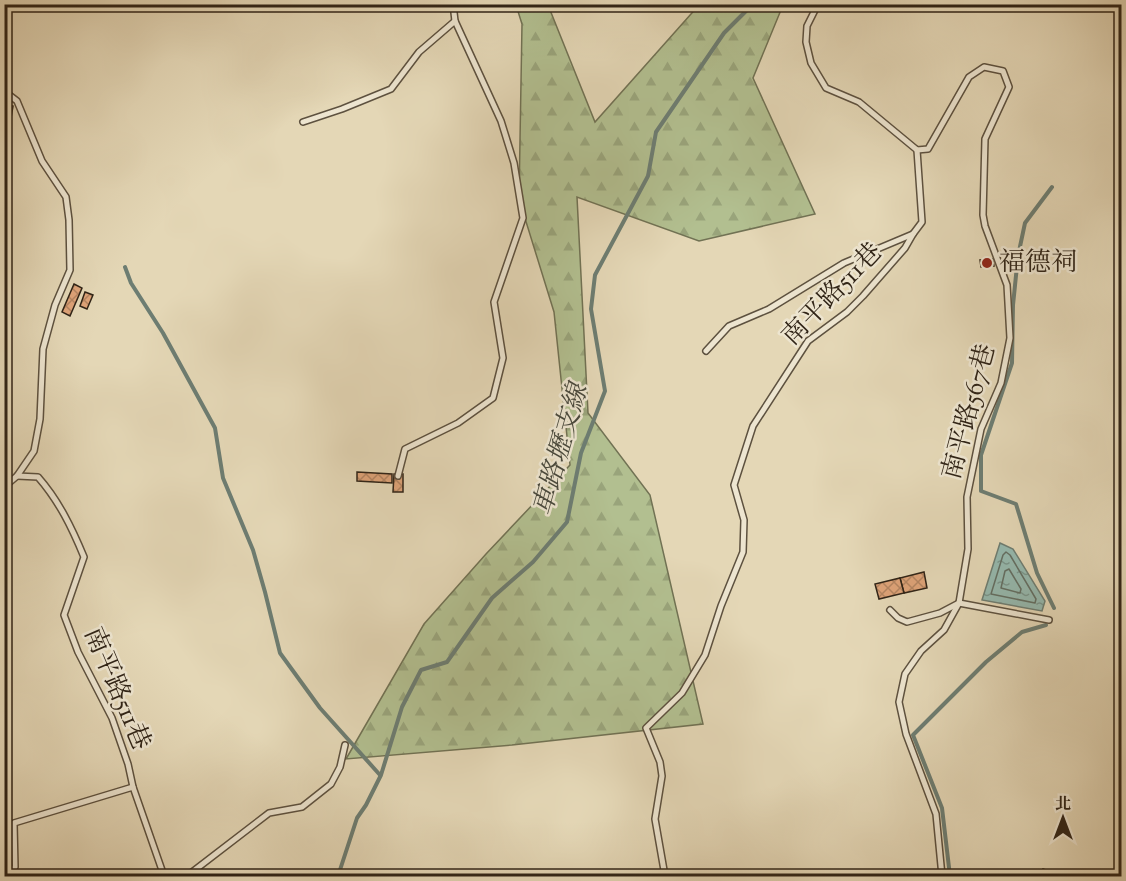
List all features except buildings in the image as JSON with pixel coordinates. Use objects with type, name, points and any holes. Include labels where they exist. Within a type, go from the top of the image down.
[{"type":"lane","points":[[398,476],[405,449],[458,423],[493,398],[503,358],[494,302],[523,218],[514,163],[501,121],[455,21],[453,4]]},
{"type":"lane","points":[[706,351],[729,326],[769,309],[844,263],[913,234],[922,222],[916,150],[859,102],[826,88],[811,63],[806,42],[807,26],[818,4]]},
{"type":"lane","points":[[303,122],[391,89],[419,52],[455,21]]},
{"type":"lane","name":"南平路567巷","points":[[916,150],[928,149],[969,78],[984,67],[1003,71],[1009,87],[985,139],[983,214],[985,226],[1007,285],[1010,338],[1001,383],[981,429],[967,497],[968,549],[959,603],[944,630],[921,651],[905,674],[898,702],[906,734],[936,814],[942,876]]},
{"type":"lane","points":[[4,91],[17,101],[42,161],[66,197],[70,270],[55,305],[43,349],[40,419],[34,452],[16,477],[4,487]]},
{"type":"lane","name":"南平路511巷","points":[[665,876],[655,819],[662,776],[660,762],[646,728],[682,693],[705,655],[721,606],[743,552],[744,520],[734,485],[753,426],[808,341],[847,312],[863,296],[905,248],[913,234]]},
{"type":"lane","name":"南平路511巷","points":[[16,477],[38,477],[47,487],[69,521],[84,557],[64,615],[78,652],[112,718],[128,764],[133,788],[164,876]]},
{"type":"lane","points":[[890,610],[898,618],[907,622],[940,613],[959,603],[1049,620]]},
{"type":"lane","points":[[187,876],[269,813],[302,807],[331,784],[340,767],[345,745]]},
{"type":"lane","points":[[6,876],[15,867],[14,823],[133,788]]},
{"type":"green space","points":[[516,5],[548,5],[595,122],[699,5],[783,5],[753,78],[815,214],[699,241],[577,197],[588,413],[650,495],[703,724],[512,745],[346,759],[424,624],[570,465],[554,312],[519,199],[522,24]]},
{"type":"water","points":[[1000,543],[1013,549],[1045,601],[1042,611],[982,600]]},
{"type":"waterway","name":"車路壢支線","points":[[338,876],[357,818],[381,775],[402,707],[421,670],[447,662],[492,598],[533,562],[567,522],[581,453],[605,391],[591,309],[595,275],[648,176],[656,132],[724,33],[753,4]]},
{"type":"waterway","points":[[1052,187],[1025,223],[1018,256],[1013,305],[1012,363],[981,455],[981,491],[1016,504],[1037,573],[1054,608]]},
{"type":"waterway","points":[[125,267],[131,283],[163,333],[215,428],[223,478],[253,550],[280,653],[320,708],[380,775]]},
{"type":"waterway","points":[[950,876],[942,808],[913,735],[986,662],[1022,632],[1046,625]]},
{"type":"place","name":"福德祠","points":[[987,263]]}]
